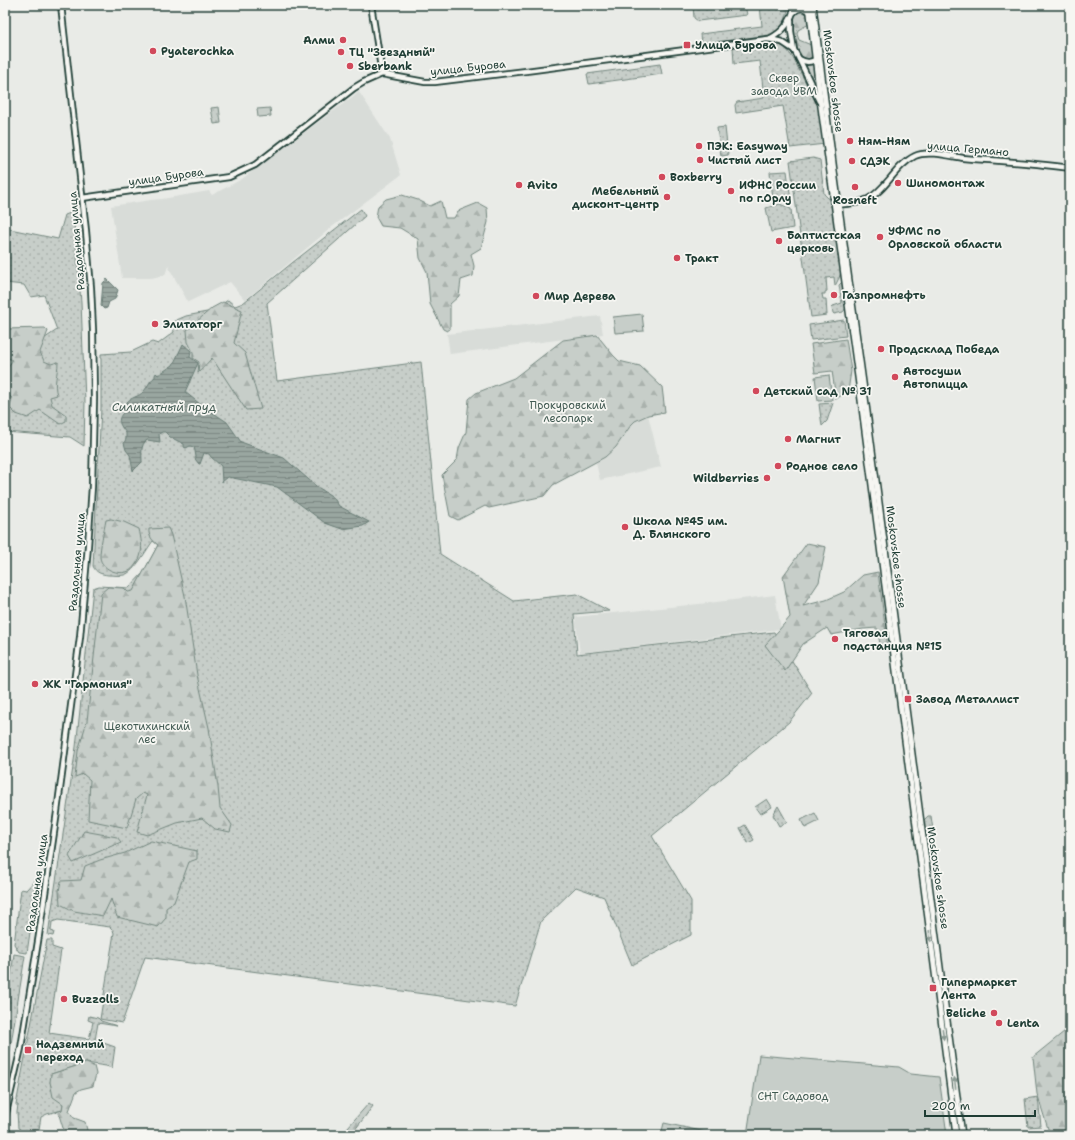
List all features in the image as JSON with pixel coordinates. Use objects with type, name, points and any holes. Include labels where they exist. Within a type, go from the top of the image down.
[{"type":"main road","name":"Раздольная улица","points":[[5,1117],[21,1048],[45,896],[74,682],[88,546],[94,441],[93,356],[90,288],[82,198],[61,5]]},
{"type":"main road","points":[[371,5],[382,74]]},
{"type":"main road","points":[[768,39],[781,32],[791,20],[795,5]]},
{"type":"main road","name":"Moskovskoe shosse","points":[[809,5],[812,13],[837,204],[956,1135]]},
{"type":"main road","name":"Moskovskoe shosse","points":[[812,13],[813,5]]},
{"type":"main road","points":[[794,12],[796,9],[802,8],[812,13]]},
{"type":"main road","points":[[791,20],[794,50],[821,107]]},
{"type":"main road","name":"улица Бурова","points":[[82,198],[229,177],[255,165],[354,88],[382,74],[425,82],[435,82],[768,39]]},
{"type":"main road","points":[[768,39],[782,42],[794,50]]},
{"type":"main road","points":[[799,59],[809,62],[818,58]]},
{"type":"main road","name":"Moskovskoe shosse","points":[[818,58],[821,107],[837,204],[868,419],[962,1135]]},
{"type":"main road","name":"улица Германо","points":[[837,204],[860,202],[868,199],[879,191],[906,162],[916,155],[929,153],[1070,168]]},
{"type":"shaded area","points":[[359,92],[390,139],[401,175],[332,227],[245,300],[230,282],[188,302],[168,266],[165,275],[151,278],[122,278],[111,206],[209,191],[212,195],[242,179]]},
{"type":"shaded area","points":[[600,316],[603,334],[450,354],[447,334]]},
{"type":"shaded area","points":[[648,415],[661,467],[600,480],[596,463],[616,447],[635,421]]},
{"type":"shaded area","points":[[775,595],[781,629],[580,653],[575,617]]},
{"type":"green space","points":[[693,5],[745,5],[747,15],[698,21],[694,18]]},
{"type":"green space","points":[[760,5],[789,5],[784,23],[774,32],[769,35],[701,44],[700,34],[762,26]]},
{"type":"green space","points":[[801,10],[806,13],[809,24],[798,30],[797,34],[799,40],[811,45],[813,55],[811,59],[806,59],[801,56],[795,45],[793,19],[794,16]]},
{"type":"green space","name":"Сквер завода УВМ","points":[[774,43],[785,47],[793,58],[819,108],[825,144],[790,148],[783,106],[736,113],[735,105],[737,102],[764,98],[760,61],[734,64],[733,47]]},
{"type":"green space","points":[[803,62],[810,65],[814,63],[816,89]]},
{"type":"green space","points":[[660,64],[662,74],[589,84],[587,74]]},
{"type":"green space","points":[[219,107],[221,123],[214,124],[211,108]]},
{"type":"green space","points":[[270,108],[271,116],[258,117],[257,109]]},
{"type":"green space","points":[[725,127],[728,155],[721,156],[717,128]]},
{"type":"green space","points":[[813,158],[820,160],[824,194],[828,198],[832,199],[842,269],[835,286],[834,277],[826,278],[827,291],[825,294],[822,294],[823,299],[826,299],[827,315],[811,317],[790,161]]},
{"type":"green space","points":[[787,171],[791,201],[775,200],[773,199],[770,172]]},
{"type":"green space","points":[[402,195],[430,206],[441,201],[445,218],[454,218],[458,211],[478,203],[487,208],[488,222],[481,248],[471,254],[474,266],[473,276],[461,280],[459,296],[450,304],[450,329],[447,331],[443,329],[430,304],[427,272],[420,258],[418,239],[400,228],[381,226],[376,217],[378,206],[386,199]]},
{"type":"green space","points":[[780,204],[791,209],[793,228],[771,232],[766,208]]},
{"type":"green space","points":[[361,209],[365,216],[267,303],[277,381],[421,362],[440,554],[514,601],[577,594],[609,611],[574,614],[577,654],[774,632],[812,693],[789,722],[652,836],[691,901],[691,935],[632,965],[604,897],[576,887],[541,921],[515,1006],[145,957],[122,1023],[100,1019],[114,933],[113,930],[110,927],[58,920],[52,922],[51,931],[54,932],[53,936],[48,935],[76,747],[93,588],[99,586],[129,588],[143,573],[158,545],[153,541],[132,570],[124,575],[101,574],[97,572],[93,566],[101,408],[101,354],[131,352],[152,342],[158,344],[174,332],[172,322],[186,316],[212,311],[228,300],[235,306],[243,303]]},
{"type":"green space","points":[[73,212],[81,302],[85,401],[84,446],[70,437],[5,432],[5,371],[14,359],[57,330],[44,295],[31,297],[24,285],[5,283],[5,228],[58,239],[65,215]]},
{"type":"green space","points":[[843,281],[846,308],[843,312],[834,314],[832,307],[842,303],[839,285]]},
{"type":"green space","points":[[223,302],[242,310],[234,343],[245,353],[261,409],[246,410],[212,358],[198,373],[199,362],[193,358],[193,352],[188,342],[187,330],[212,308]]},
{"type":"green space","points":[[642,314],[644,331],[615,333],[613,317]]},
{"type":"green space","points":[[844,320],[846,336],[811,340],[809,325]]},
{"type":"green space","points":[[45,328],[48,331],[40,352],[44,361],[51,364],[58,362],[56,382],[57,395],[50,397],[52,405],[66,415],[66,421],[60,424],[40,410],[28,418],[16,414],[10,408],[12,398],[5,393],[5,371],[12,361],[11,359],[5,358],[5,329]]},
{"type":"green space","name":"Прокуровский лесопарк","points":[[597,335],[619,361],[640,366],[662,387],[665,412],[648,415],[635,421],[616,447],[605,457],[553,485],[544,496],[489,508],[485,506],[458,520],[450,516],[442,475],[457,460],[459,448],[466,432],[469,399],[476,393],[514,378],[563,340]]},
{"type":"green space","points":[[846,339],[851,371],[848,391],[836,399],[832,371],[815,373],[811,344]]},
{"type":"green space","points":[[829,375],[832,400],[818,401],[815,377]]},
{"type":"green space","points":[[833,403],[827,421],[822,426],[819,404]]},
{"type":"green space","points":[[111,519],[124,522],[139,529],[142,547],[141,554],[137,563],[129,571],[120,573],[115,572],[103,565],[101,561],[101,548],[106,520]]},
{"type":"green space","name":"Щекотихинский лес","points":[[168,528],[171,535],[185,596],[197,675],[209,728],[220,808],[232,825],[230,832],[215,829],[202,818],[177,823],[147,835],[137,832],[147,795],[143,793],[136,799],[127,828],[88,820],[90,780],[83,774],[75,777],[78,751],[87,721],[101,593],[108,587],[124,588],[128,592],[133,591],[158,545],[150,536],[149,529]]},
{"type":"green space","points":[[807,543],[826,547],[819,582],[803,606],[826,600],[844,592],[863,575],[878,572],[888,649],[881,649],[877,628],[831,635],[827,628],[803,644],[785,671],[765,645],[790,617],[783,576]]},
{"type":"green space","points":[[767,799],[772,807],[760,814],[755,807]]},
{"type":"green space","points":[[778,806],[787,822],[779,826],[773,815]]},
{"type":"green space","points":[[815,813],[819,821],[805,828],[801,820]]},
{"type":"green space","points":[[928,816],[931,816],[934,837],[927,847],[923,821]]},
{"type":"green space","points":[[745,825],[754,840],[748,843],[740,828]]},
{"type":"green space","points":[[84,831],[117,837],[121,842],[73,863],[69,856]]},
{"type":"green space","points":[[151,841],[197,851],[197,859],[189,862],[174,902],[166,908],[166,918],[158,927],[117,917],[111,899],[103,916],[74,911],[60,904],[59,891],[61,881],[81,880],[85,866],[125,853]]},
{"type":"green space","points":[[38,877],[27,953],[19,952],[14,944],[21,889],[26,890]]},
{"type":"green space","points":[[47,940],[52,940],[52,947],[61,950],[49,1033],[89,1039],[93,1022],[88,1020],[89,1016],[117,1026],[98,1023],[95,1040],[115,1047],[112,1068],[86,1063],[51,1074],[63,1104],[62,1110],[41,1117],[39,1129],[63,1135],[18,1135],[20,1129],[18,1128],[18,1105],[16,1105]]},
{"type":"green space","points":[[14,954],[25,956],[5,1075],[5,1013]]},
{"type":"green space","points":[[1070,1027],[1070,1135],[1050,1135],[1037,1094],[1033,1057]]},
{"type":"green space","name":"СНТ Садовод","points":[[759,1055],[899,1067],[911,1074],[939,1077],[947,1135],[747,1135]]},
{"type":"green space","points":[[86,1063],[94,1066],[96,1074],[93,1086],[76,1092],[69,1111],[74,1118],[85,1122],[87,1130],[85,1135],[71,1135],[63,1128],[59,1115],[56,1112],[62,1110],[63,1104],[53,1097],[50,1082],[51,1074]]},
{"type":"green space","points":[[1038,1097],[1041,1126],[1028,1127],[1025,1099]]},
{"type":"green space","points":[[369,1103],[373,1106],[351,1135],[341,1135]]},
{"type":"green space","points":[[664,1123],[720,1135],[661,1135]]},
{"type":"water","points":[[107,279],[118,290],[115,299],[109,302],[107,308],[104,309],[101,306],[103,283]]},
{"type":"water","name":"Силикатный пруд","points":[[183,344],[191,351],[190,357],[198,363],[185,392],[227,422],[241,442],[284,458],[316,486],[333,497],[339,506],[369,522],[363,526],[342,529],[325,523],[277,487],[228,477],[222,482],[221,466],[209,454],[204,453],[199,464],[195,459],[194,447],[184,447],[184,444],[170,437],[165,432],[159,434],[160,442],[147,440],[143,444],[142,462],[133,471],[130,455],[126,450],[124,443],[126,433],[120,424],[120,417],[125,411],[127,402],[143,392],[155,377],[156,373],[158,375],[173,365]]},
{"type":"place","name":"Алми","points":[[343,40]]},
{"type":"place","name":"Улица Бурова","points":[[687,45]]},
{"type":"place","name":"Pyaterochka","points":[[153,51]]},
{"type":"place","name":"ТЦ \"Звездный\"","points":[[341,52]]},
{"type":"place","name":"Sberbank","points":[[350,66]]},
{"type":"place","name":"Ням-Ням","points":[[850,141]]},
{"type":"place","name":"ПЭК: Easyway","points":[[699,146]]},
{"type":"place","name":"Чистый лист","points":[[700,160]]},
{"type":"place","name":"СДЭК","points":[[852,161]]},
{"type":"place","name":"Boxberry","points":[[662,177]]},
{"type":"place","name":"Шиномонтаж","points":[[898,183]]},
{"type":"place","name":"Avito","points":[[519,185]]},
{"type":"place","name":"Rosneft","points":[[855,187]]},
{"type":"place","name":"ИФНС России по г.Орлу","points":[[731,191]]},
{"type":"place","name":"Мебельный дисконт-центр","points":[[667,197]]},
{"type":"place","name":"УФМС по Орловской области","points":[[880,237]]},
{"type":"place","name":"Баптистская церковь","points":[[779,241]]},
{"type":"place","name":"Тракт","points":[[677,258]]},
{"type":"place","name":"Газпромнефть","points":[[834,295]]},
{"type":"place","name":"Мир Дерева","points":[[536,296]]},
{"type":"place","name":"Элитаторг","points":[[155,324]]},
{"type":"place","name":"Продсклад Победа","points":[[881,349]]},
{"type":"place","name":"Автосуши Автопицца","points":[[895,377]]},
{"type":"place","name":"Детский сад № 31","points":[[756,391]]},
{"type":"place","name":"Магнит","points":[[788,439]]},
{"type":"place","name":"Родное село","points":[[778,466]]},
{"type":"place","name":"Wildberries","points":[[767,478]]},
{"type":"place","name":"Школа №45 им. Д. Блынского","points":[[625,527]]},
{"type":"place","name":"Тяговая подстанция №15","points":[[835,639]]},
{"type":"place","name":"ЖК \"Гармония\"","points":[[35,684]]},
{"type":"place","name":"Завод Металлист","points":[[908,699]]},
{"type":"place","name":"Гипермаркет Лента","points":[[933,988]]},
{"type":"place","name":"Buzzolls","points":[[64,999]]},
{"type":"place","name":"Beliche","points":[[994,1013]]},
{"type":"place","name":"Lenta","points":[[999,1023]]},
{"type":"place","name":"Надземный переход","points":[[28,1050]]}]
